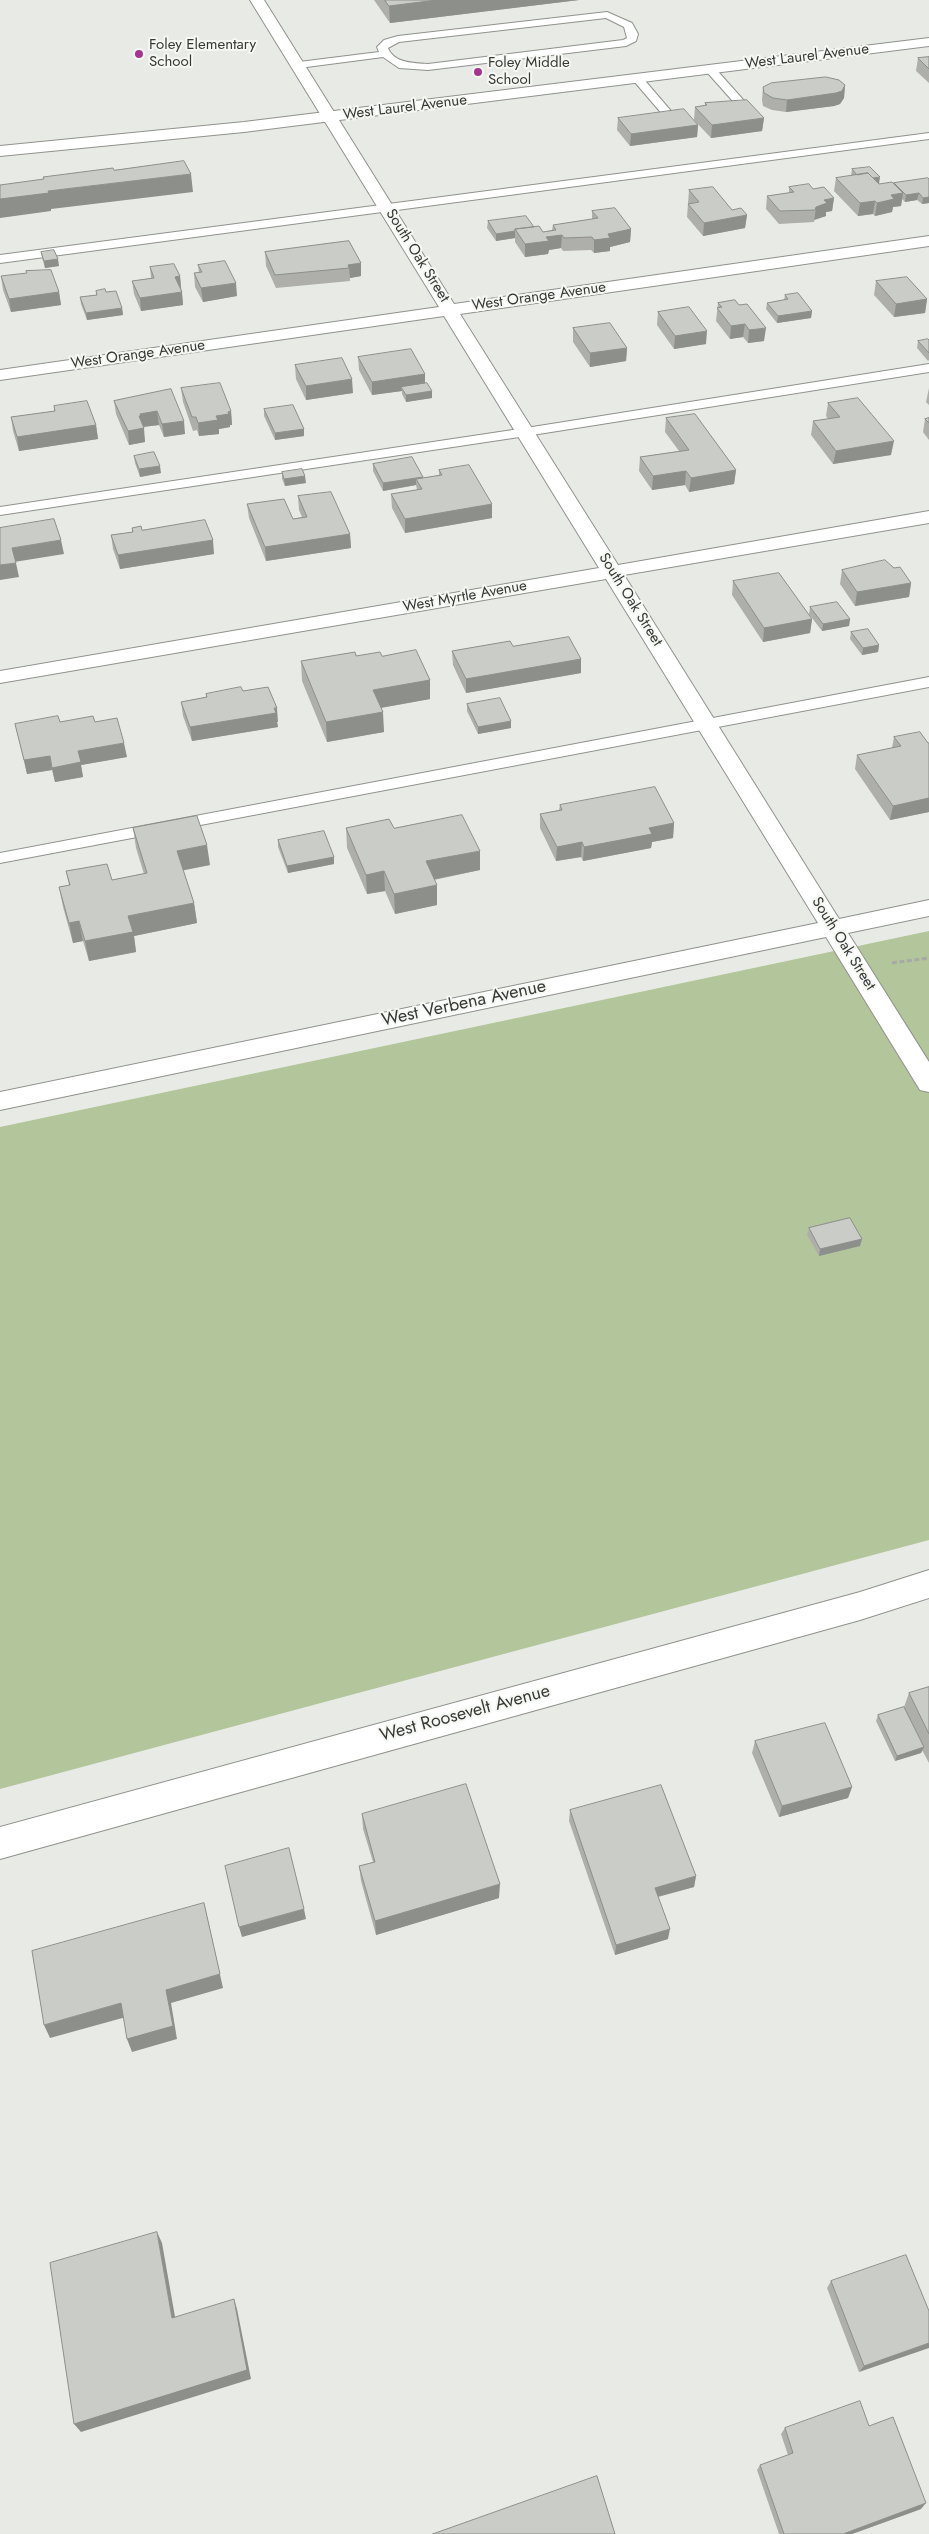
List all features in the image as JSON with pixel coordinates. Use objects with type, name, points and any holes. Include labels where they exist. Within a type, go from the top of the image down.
[{"type":"street","name":"South Oak Street","points":[[257,0],[929,1083]]},
{"type":"street","name":"West Laurel Avenue","points":[[0,150],[133,139],[331,117],[929,42]]},
{"type":"street","name":"West Orange Avenue","points":[[0,375],[929,241]]},
{"type":"street","name":"West Myrtle Avenue","points":[[0,677],[929,517]]},
{"type":"street","name":"West Verbena Avenue","points":[[0,1101],[929,908]]},
{"type":"street","name":"West Roosevelt Avenue","points":[[0,1842],[860,1606],[929,1584]]},
{"type":"lane","points":[[299,65],[385,54],[403,66],[428,67],[626,43],[632,39],[633,34],[628,25],[608,16],[398,40],[388,42],[382,47],[385,54]]},
{"type":"lane","points":[[710,69],[742,105]]},
{"type":"lane","points":[[637,78],[667,113]]},
{"type":"lane","points":[[0,259],[386,206],[929,136]]},
{"type":"lane","points":[[0,511],[526,432],[929,368]]},
{"type":"lane","points":[[0,858],[929,682]]},
{"type":"green space","points":[[929,931],[929,1540],[0,1789],[0,1127]]},
{"type":"building","points":[[385,0],[437,0],[389,6]]},
{"type":"building","points":[[929,57],[929,69],[918,58]]},
{"type":"building","points":[[826,77],[839,80],[845,85],[842,91],[787,100],[773,98],[764,93],[763,87],[771,83]]},
{"type":"building","points":[[747,100],[764,118],[712,125],[695,107],[707,105],[705,103]]},
{"type":"building","points":[[684,109],[698,125],[631,134],[618,118]]},
{"type":"building","points":[[184,161],[191,174],[48,191],[49,193],[0,199],[0,185],[44,179],[43,177]]},
{"type":"building","points":[[870,167],[880,177],[873,178],[868,173],[857,175],[852,169]]},
{"type":"building","points":[[868,173],[879,184],[892,182],[903,193],[891,195],[894,199],[877,203],[875,201],[860,203],[836,178]]},
{"type":"building","points":[[928,178],[929,197],[923,198],[919,193],[906,195],[894,183]]},
{"type":"building","points":[[809,184],[813,189],[824,187],[834,198],[824,200],[827,203],[816,207],[815,210],[780,211],[767,196],[794,192],[789,187]]},
{"type":"building","points":[[713,187],[732,210],[741,208],[747,215],[704,223],[688,204],[699,202],[689,190]]},
{"type":"building","points":[[615,208],[631,229],[608,234],[610,238],[594,240],[592,237],[564,238],[562,235],[546,237],[549,241],[525,244],[515,229],[539,226],[543,232],[556,230],[553,225],[598,218],[592,211]]},
{"type":"building","points":[[526,216],[534,227],[496,234],[488,221]]},
{"type":"building","points":[[349,241],[361,263],[348,265],[349,268],[275,275],[265,252]]},
{"type":"building","points":[[54,250],[58,259],[44,261],[41,252]]},
{"type":"building","points":[[225,261],[236,283],[201,288],[194,273],[202,272],[198,265]]},
{"type":"building","points":[[174,264],[180,276],[175,277],[182,292],[140,298],[132,281],[154,278],[150,267]]},
{"type":"building","points":[[51,270],[59,292],[9,299],[1,276],[27,273],[26,271]]},
{"type":"building","points":[[907,277],[927,299],[896,304],[876,281]]},
{"type":"building","points":[[105,289],[106,292],[116,291],[122,308],[86,313],[80,297],[97,295],[96,291]]},
{"type":"building","points":[[798,293],[812,311],[778,316],[767,303],[788,299],[785,295]]},
{"type":"building","points":[[735,300],[739,305],[747,304],[766,328],[749,330],[745,324],[731,326],[717,308],[722,307],[718,303]]},
{"type":"building","points":[[689,307],[707,331],[675,336],[658,312]]},
{"type":"building","points":[[610,323],[627,348],[590,353],[573,328]]},
{"type":"building","points":[[929,340],[929,353],[918,341]]},
{"type":"building","points":[[411,349],[425,374],[372,382],[358,357]]},
{"type":"building","points":[[342,358],[352,379],[306,386],[295,365]]},
{"type":"building","points":[[220,383],[231,411],[228,412],[229,414],[216,416],[218,420],[198,423],[196,417],[192,417],[181,388]]},
{"type":"building","points":[[427,383],[432,391],[406,395],[401,387]]},
{"type":"building","points":[[171,389],[184,421],[162,424],[157,411],[140,414],[141,416],[139,416],[144,428],[128,431],[114,401]]},
{"type":"building","points":[[858,398],[894,441],[836,451],[813,421],[840,417],[828,403]]},
{"type":"building","points":[[87,401],[96,425],[17,437],[11,417],[55,411],[54,406]]},
{"type":"building","points":[[293,405],[304,429],[275,433],[264,409]]},
{"type":"building","points":[[695,414],[736,470],[691,478],[686,471],[653,476],[640,457],[689,450],[666,418]]},
{"type":"building","points":[[154,452],[160,466],[139,469],[134,456]]},
{"type":"building","points":[[412,457],[423,477],[383,483],[373,464]]},
{"type":"building","points":[[469,465],[492,504],[405,519],[391,494],[422,489],[416,479],[442,475],[439,470]]},
{"type":"building","points":[[302,469],[305,476],[284,479],[282,472]]},
{"type":"building","points":[[331,492],[350,534],[265,547],[247,504],[284,499],[293,519],[307,517],[298,496]]},
{"type":"building","points":[[54,519],[61,540],[12,548],[16,563],[0,565],[0,528]]},
{"type":"building","points":[[205,520],[213,540],[118,555],[111,535],[133,532],[132,528],[141,526],[142,530]]},
{"type":"building","points":[[885,560],[894,568],[900,567],[911,583],[857,592],[842,570]]},
{"type":"building","points":[[779,573],[812,619],[764,628],[733,581]]},
{"type":"building","points":[[837,602],[850,619],[823,624],[810,607]]},
{"type":"building","points":[[868,629],[879,645],[863,648],[851,632]]},
{"type":"building","points":[[569,637],[581,659],[466,679],[452,651],[510,641],[513,646]]},
{"type":"building","points":[[416,650],[430,680],[373,690],[383,712],[326,722],[301,661],[355,652],[356,656],[380,652],[382,656]]},
{"type":"building","points":[[241,687],[243,691],[268,687],[277,708],[274,708],[276,713],[190,727],[181,702],[207,697],[206,694]]},
{"type":"building","points":[[500,698],[511,721],[478,727],[467,704]]},
{"type":"building","points":[[58,716],[60,722],[93,716],[95,722],[117,718],[124,743],[78,751],[81,762],[52,768],[50,756],[24,760],[15,724]]},
{"type":"building","points":[[920,732],[929,743],[929,798],[893,806],[857,755],[901,746],[894,737]]},
{"type":"building","points":[[655,787],[674,823],[649,828],[652,834],[584,847],[582,842],[557,847],[540,814],[562,810],[560,805]]},
{"type":"building","points":[[462,815],[480,851],[426,861],[437,885],[394,894],[384,871],[366,875],[346,828],[389,819],[394,828]]},
{"type":"building","points":[[197,816],[207,845],[177,851],[194,903],[128,916],[133,932],[85,941],[79,921],[69,923],[59,887],[70,885],[66,871],[107,864],[112,880],[147,873],[133,828]]},
{"type":"building","points":[[324,831],[334,857],[287,866],[278,840]]},
{"type":"building","points":[[850,1218],[862,1239],[820,1249],[809,1228]]},
{"type":"building","points":[[929,1687],[929,1734],[909,1693]]},
{"type":"building","points":[[904,1707],[924,1747],[897,1756],[878,1715]]},
{"type":"building","points":[[825,1723],[852,1787],[782,1806],[755,1741]]},
{"type":"building","points":[[466,1784],[500,1884],[375,1921],[359,1866],[375,1862],[362,1814]]},
{"type":"building","points":[[661,1785],[696,1876],[655,1888],[670,1929],[616,1945],[570,1810]]},
{"type":"building","points":[[289,1848],[304,1909],[239,1927],[225,1866]]},
{"type":"building","points":[[204,1903],[220,1974],[166,1990],[173,2026],[127,2039],[121,2003],[44,2025],[32,1951]]},
{"type":"building","points":[[157,2232],[172,2318],[234,2299],[247,2370],[74,2424],[50,2263]]},
{"type":"building","points":[[906,2255],[929,2311],[929,2343],[864,2366],[831,2281]]},
{"type":"building","points":[[860,2401],[869,2426],[893,2417],[926,2503],[843,2534],[784,2534],[760,2465],[793,2453],[785,2428]]},
{"type":"building","points":[[597,2476],[615,2534],[433,2534]]},
{"type":"place","name":"Foley Elementary School","points":[[139,54]]},
{"type":"place","name":"Foley Middle School","points":[[478,72]]}]
